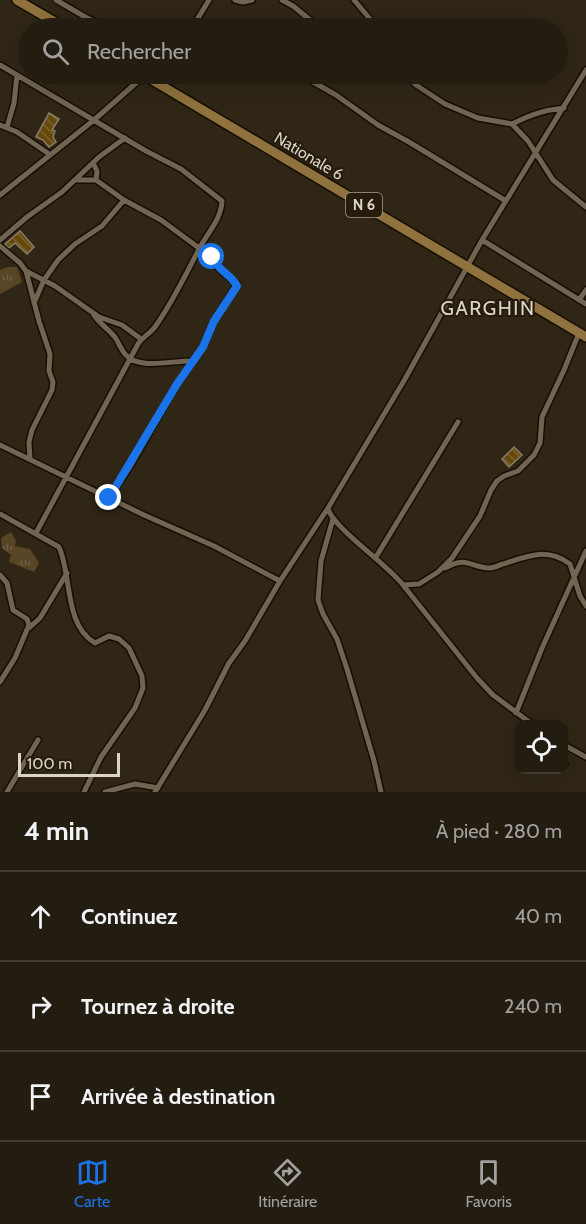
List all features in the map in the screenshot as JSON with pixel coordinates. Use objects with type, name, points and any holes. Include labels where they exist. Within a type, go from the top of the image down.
[{"type":"main road","points":[[17,0],[47,18]]},
{"type":"main road","name":"Nationale 6","points":[[159,84],[583,335]]},
{"type":"street","points":[[56,0],[91,18]]},
{"type":"street","points":[[198,18],[209,0]]},
{"type":"street","points":[[235,0],[243,2],[252,0]]},
{"type":"street","points":[[282,0],[308,18]]},
{"type":"street","points":[[354,0],[369,18]]},
{"type":"street","points":[[0,65],[17,75],[14,103],[7,127]]},
{"type":"street","points":[[105,792],[135,784],[157,790],[205,710],[229,663],[328,508],[405,379],[482,240],[586,70]]},
{"type":"street","points":[[32,84],[181,169],[222,201],[219,218],[199,248],[167,309],[155,327],[141,339],[36,534]]},
{"type":"street","points":[[0,195],[93,120],[132,84]]},
{"type":"street","points":[[317,84],[336,95],[378,126],[410,142],[506,201]]},
{"type":"street","points":[[415,84],[446,104],[477,118],[512,124],[544,110],[564,108]]},
{"type":"street","points":[[512,124],[536,153],[553,180],[586,207]]},
{"type":"street","points":[[0,125],[7,127],[49,154]]},
{"type":"street","points":[[0,240],[77,180],[125,138]]},
{"type":"street","points":[[93,164],[97,171],[96,180]]},
{"type":"street","points":[[77,180],[96,180],[124,200],[161,220],[199,248],[210,253],[219,269],[236,282],[237,286],[214,321],[203,347],[109,498]]},
{"type":"street","points":[[33,303],[44,280],[64,253],[102,226],[124,200]]},
{"type":"street","points":[[482,240],[586,304]]},
{"type":"street","points":[[0,246],[20,263],[26,272],[33,303],[50,354],[49,371],[53,382],[52,390],[32,430],[29,442],[30,459]]},
{"type":"street","points":[[26,272],[72,296],[93,312],[122,325],[141,339]]},
{"type":"street","points":[[579,300],[586,290]]},
{"type":"street","points":[[93,312],[99,323],[114,336],[131,360],[151,363],[193,361]]},
{"type":"street","points":[[438,572],[452,558],[480,516],[497,481],[518,471],[537,449],[542,417],[583,335]]},
{"type":"street","points":[[376,557],[459,422]]},
{"type":"street","points":[[0,445],[213,546],[280,581]]},
{"type":"street","points":[[328,508],[333,519],[376,557],[403,585],[477,678],[493,695],[526,720]]},
{"type":"street","points":[[0,514],[59,548],[67,573],[72,613],[86,636],[95,642],[109,636],[119,639],[129,648],[142,676],[142,688],[135,708],[101,757],[84,792]]},
{"type":"street","points":[[333,519],[321,561],[318,600],[337,639],[347,669],[381,792]]},
{"type":"street","points":[[516,713],[528,680],[586,551]]},
{"type":"street","points":[[403,585],[419,584],[454,562],[465,562],[489,568],[536,554],[549,554],[570,564],[580,596],[586,606]]},
{"type":"street","points":[[28,628],[40,618],[67,573]]},
{"type":"street","points":[[0,575],[7,583],[11,607],[29,622],[15,658],[0,682]]},
{"type":"street","points":[[7,792],[38,740]]},
{"type":"street","points":[[568,746],[586,757]]},
{"type":"green space","points":[[17,267],[22,282],[0,294],[0,270]]},
{"type":"green space","points":[[11,532],[16,541],[15,546],[30,549],[39,563],[34,572],[9,562],[11,555],[2,548],[1,538]]},
{"type":"building","points":[[49,113],[59,119],[52,130],[55,131],[53,137],[56,142],[49,147],[43,140],[36,137]]},
{"type":"building","points":[[20,231],[34,247],[27,254],[15,243],[9,248],[5,244]]},
{"type":"building","points":[[514,447],[522,455],[509,467],[502,459]]},
{"type":"district","name":"GARGHIN","points":[[488,308]]},
{"type":"route","points":[[109,498],[131,465],[177,384],[198,356],[214,321],[237,286],[236,282],[219,269],[212,257]]}]
